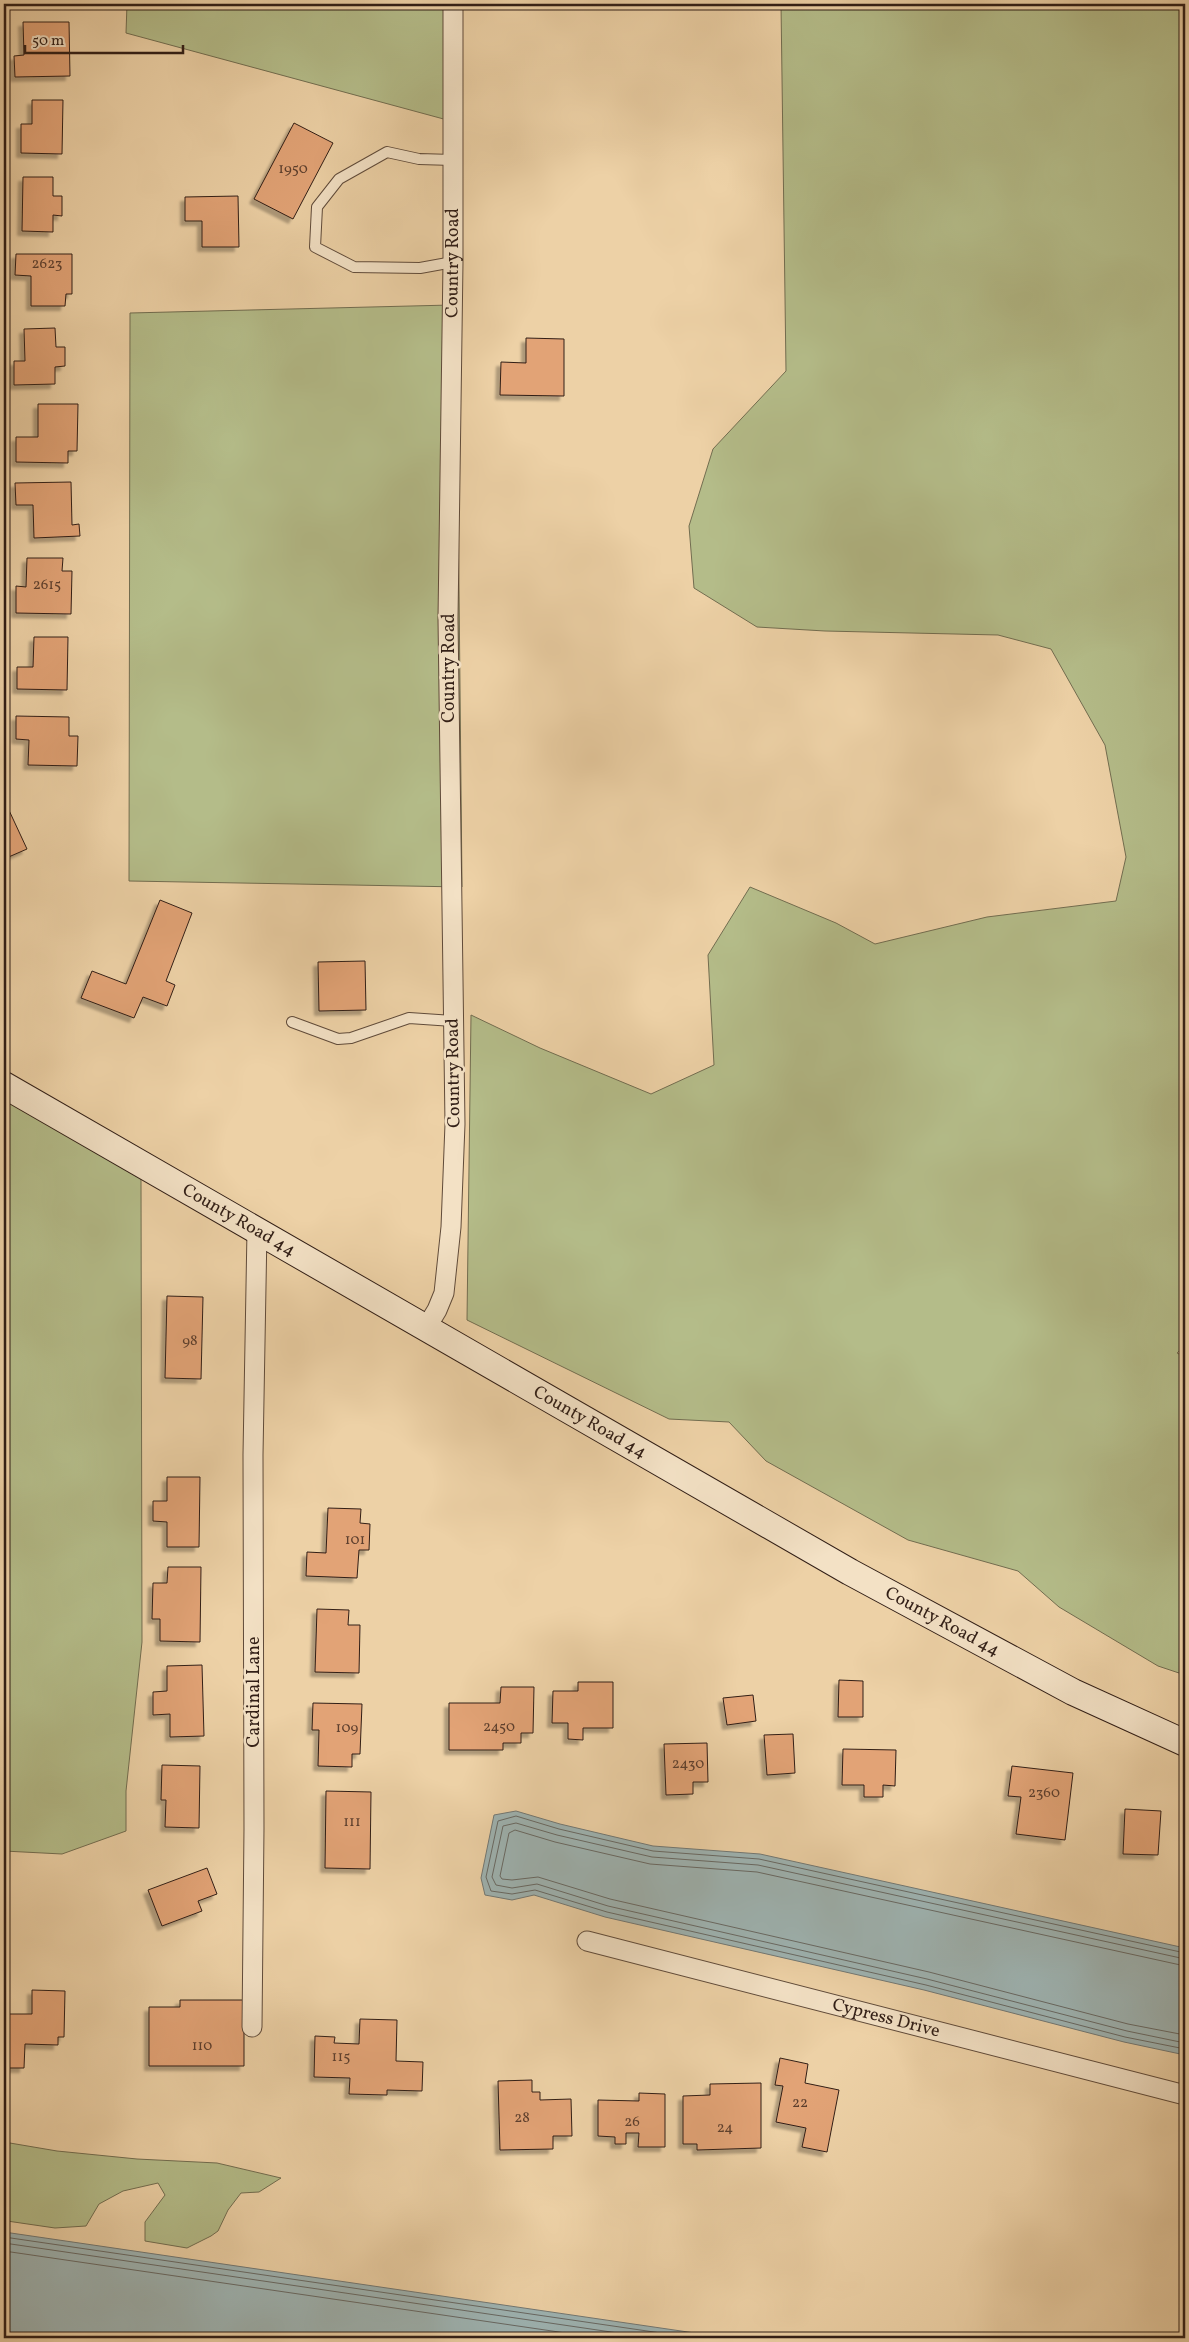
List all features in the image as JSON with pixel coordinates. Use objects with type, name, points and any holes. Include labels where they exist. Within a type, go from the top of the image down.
[{"type":"main road","name":"County Road 44","points":[[4,1084],[850,1572],[1073,1692],[1185,1743]]},
{"type":"street","name":"Country Road","points":[[426,1328],[437,1310],[444,1293],[451,1227],[455,1124],[448,629],[453,262],[453,4]]},
{"type":"street","name":"Cardinal Lane","points":[[252,2027],[254,1356],[257,1230]]},
{"type":"street","name":"Cypress Drive","points":[[587,1941],[1185,2095]]},
{"type":"lane","points":[[453,160],[419,159],[386,152],[339,179],[317,207],[314,247],[354,268],[420,268],[453,262]]},
{"type":"lane","points":[[292,1022],[338,1039],[351,1038],[408,1018],[453,1021]]},
{"type":"green space","points":[[127,4],[450,4],[451,121],[126,33]]},
{"type":"green space","points":[[781,4],[1185,4],[1185,1346],[1177,1353],[1185,1357],[1185,1675],[1158,1666],[1059,1607],[1018,1571],[908,1540],[766,1461],[729,1422],[669,1419],[467,1320],[471,1015],[540,1048],[651,1094],[714,1065],[708,955],[750,887],[836,923],[875,944],[987,917],[1116,901],[1126,857],[1105,745],[1051,649],[998,635],[825,631],[757,627],[694,588],[689,526],[713,449],[786,371]]},
{"type":"green space","points":[[451,305],[458,488],[462,887],[129,881],[130,313]]},
{"type":"green space","points":[[4,1099],[141,1179],[142,1642],[126,1791],[126,1831],[62,1854],[4,1851]]},
{"type":"green space","points":[[4,2142],[57,2151],[137,2159],[217,2163],[281,2178],[259,2192],[241,2193],[228,2210],[218,2231],[187,2248],[145,2241],[145,2222],[165,2195],[158,2183],[123,2191],[99,2204],[86,2226],[55,2228],[7,2221],[4,2216]]},
{"type":"water","points":[[516,1811],[560,1824],[653,1846],[760,1854],[1185,1948],[1185,2055],[1124,2042],[924,1990],[605,1917],[534,1895],[512,1900],[485,1895],[481,1878],[494,1815]]},
{"type":"water","points":[[4,2232],[729,2338],[4,2338]]},
{"type":"building","points":[[23,22],[69,22],[70,76],[15,77],[14,56],[24,55]]},
{"type":"building","points":[[32,100],[63,100],[62,154],[21,153],[21,124],[32,124]]},
{"type":"building","points":[[294,123],[333,143],[293,219],[254,199]]},
{"type":"building","points":[[23,177],[53,177],[53,196],[62,196],[62,216],[53,215],[53,232],[22,231]]},
{"type":"building","points":[[238,196],[239,247],[202,247],[202,221],[185,221],[185,197]]},
{"type":"building","points":[[16,254],[72,254],[72,294],[66,294],[65,306],[31,306],[31,276],[15,275]]},
{"type":"building","points":[[55,328],[56,347],[65,347],[65,366],[55,367],[55,384],[14,385],[14,361],[25,361],[24,329]]},
{"type":"building","points":[[526,338],[564,339],[564,396],[500,395],[501,362],[526,363]]},
{"type":"building","points":[[38,404],[78,404],[77,451],[68,451],[68,463],[16,462],[16,437],[38,437]]},
{"type":"building","points":[[71,482],[72,525],[79,524],[80,536],[34,538],[33,505],[16,505],[15,483]]},
{"type":"building","points":[[27,558],[63,558],[62,571],[72,571],[71,614],[16,613],[16,586],[26,587]]},
{"type":"building","points":[[34,637],[68,637],[67,690],[17,689],[17,667],[33,667]]},
{"type":"building","points":[[16,716],[69,717],[69,736],[78,736],[77,766],[28,765],[29,740],[16,739]]},
{"type":"building","points":[[7,806],[27,849],[4,859],[4,808]]},
{"type":"building","points":[[160,900],[192,913],[166,981],[175,985],[167,1006],[143,997],[134,1018],[81,998],[92,971],[126,984]]},
{"type":"building","points":[[365,961],[366,1010],[319,1011],[318,962]]},
{"type":"building","points":[[167,1296],[203,1297],[201,1379],[165,1378]]},
{"type":"building","points":[[167,1477],[200,1477],[199,1547],[167,1547],[167,1522],[153,1521],[153,1501],[167,1501]]},
{"type":"building","points":[[328,1508],[361,1509],[360,1523],[370,1524],[369,1550],[359,1550],[357,1578],[306,1576],[307,1552],[326,1553]]},
{"type":"building","points":[[168,1567],[201,1567],[200,1642],[160,1641],[160,1619],[152,1619],[153,1583],[167,1583]]},
{"type":"building","points":[[317,1609],[349,1610],[348,1625],[360,1625],[359,1673],[315,1672]]},
{"type":"building","points":[[202,1665],[204,1736],[170,1737],[170,1714],[153,1715],[153,1692],[167,1691],[167,1666]]},
{"type":"building","points":[[839,1680],[863,1681],[863,1717],[838,1717]]},
{"type":"building","points":[[578,1682],[613,1682],[613,1728],[583,1728],[583,1740],[568,1739],[568,1723],[552,1723],[553,1691],[578,1691]]},
{"type":"building","points":[[501,1687],[534,1687],[533,1733],[521,1733],[521,1743],[503,1743],[503,1750],[449,1750],[449,1703],[500,1703]]},
{"type":"building","points":[[753,1695],[756,1721],[727,1725],[723,1698]]},
{"type":"building","points":[[313,1703],[362,1704],[360,1754],[352,1754],[352,1767],[318,1766],[319,1730],[312,1730]]},
{"type":"building","points":[[793,1734],[795,1773],[767,1775],[764,1735]]},
{"type":"building","points":[[707,1743],[708,1782],[693,1782],[693,1794],[666,1795],[664,1744]]},
{"type":"building","points":[[843,1749],[896,1750],[895,1786],[883,1785],[883,1797],[864,1797],[864,1785],[842,1785]]},
{"type":"building","points":[[162,1765],[200,1766],[199,1828],[165,1827],[166,1800],[161,1800]]},
{"type":"building","points":[[1012,1766],[1073,1773],[1065,1840],[1016,1834],[1021,1797],[1008,1796]]},
{"type":"building","points":[[326,1791],[371,1792],[370,1869],[325,1868]]},
{"type":"building","points":[[1125,1809],[1161,1811],[1158,1855],[1123,1854]]},
{"type":"building","points":[[207,1868],[217,1894],[198,1901],[202,1911],[162,1926],[148,1890]]},
{"type":"building","points":[[4,1990],[9,1990],[9,2014],[32,2014],[32,1990],[65,1991],[64,2037],[58,2037],[58,2045],[25,2044],[24,2068],[4,2068]]},
{"type":"building","points":[[180,2000],[244,2000],[244,2066],[149,2066],[149,2007],[180,2007]]},
{"type":"building","points":[[360,2019],[397,2020],[396,2061],[423,2062],[422,2091],[387,2090],[387,2095],[349,2094],[350,2078],[314,2077],[315,2036],[335,2037],[334,2043],[359,2044]]},
{"type":"building","points":[[780,2058],[808,2064],[805,2083],[839,2090],[827,2152],[802,2147],[806,2128],[776,2122],[783,2086],[775,2085]]},
{"type":"building","points":[[532,2080],[532,2092],[540,2092],[540,2100],[571,2099],[572,2136],[553,2136],[553,2149],[500,2150],[498,2081]]},
{"type":"building","points":[[761,2083],[761,2148],[697,2150],[697,2144],[683,2144],[683,2096],[710,2095],[710,2084]]},
{"type":"building","points":[[639,2093],[665,2094],[665,2147],[638,2147],[639,2133],[626,2133],[626,2144],[615,2144],[615,2137],[598,2136],[598,2100],[639,2101]]}]
